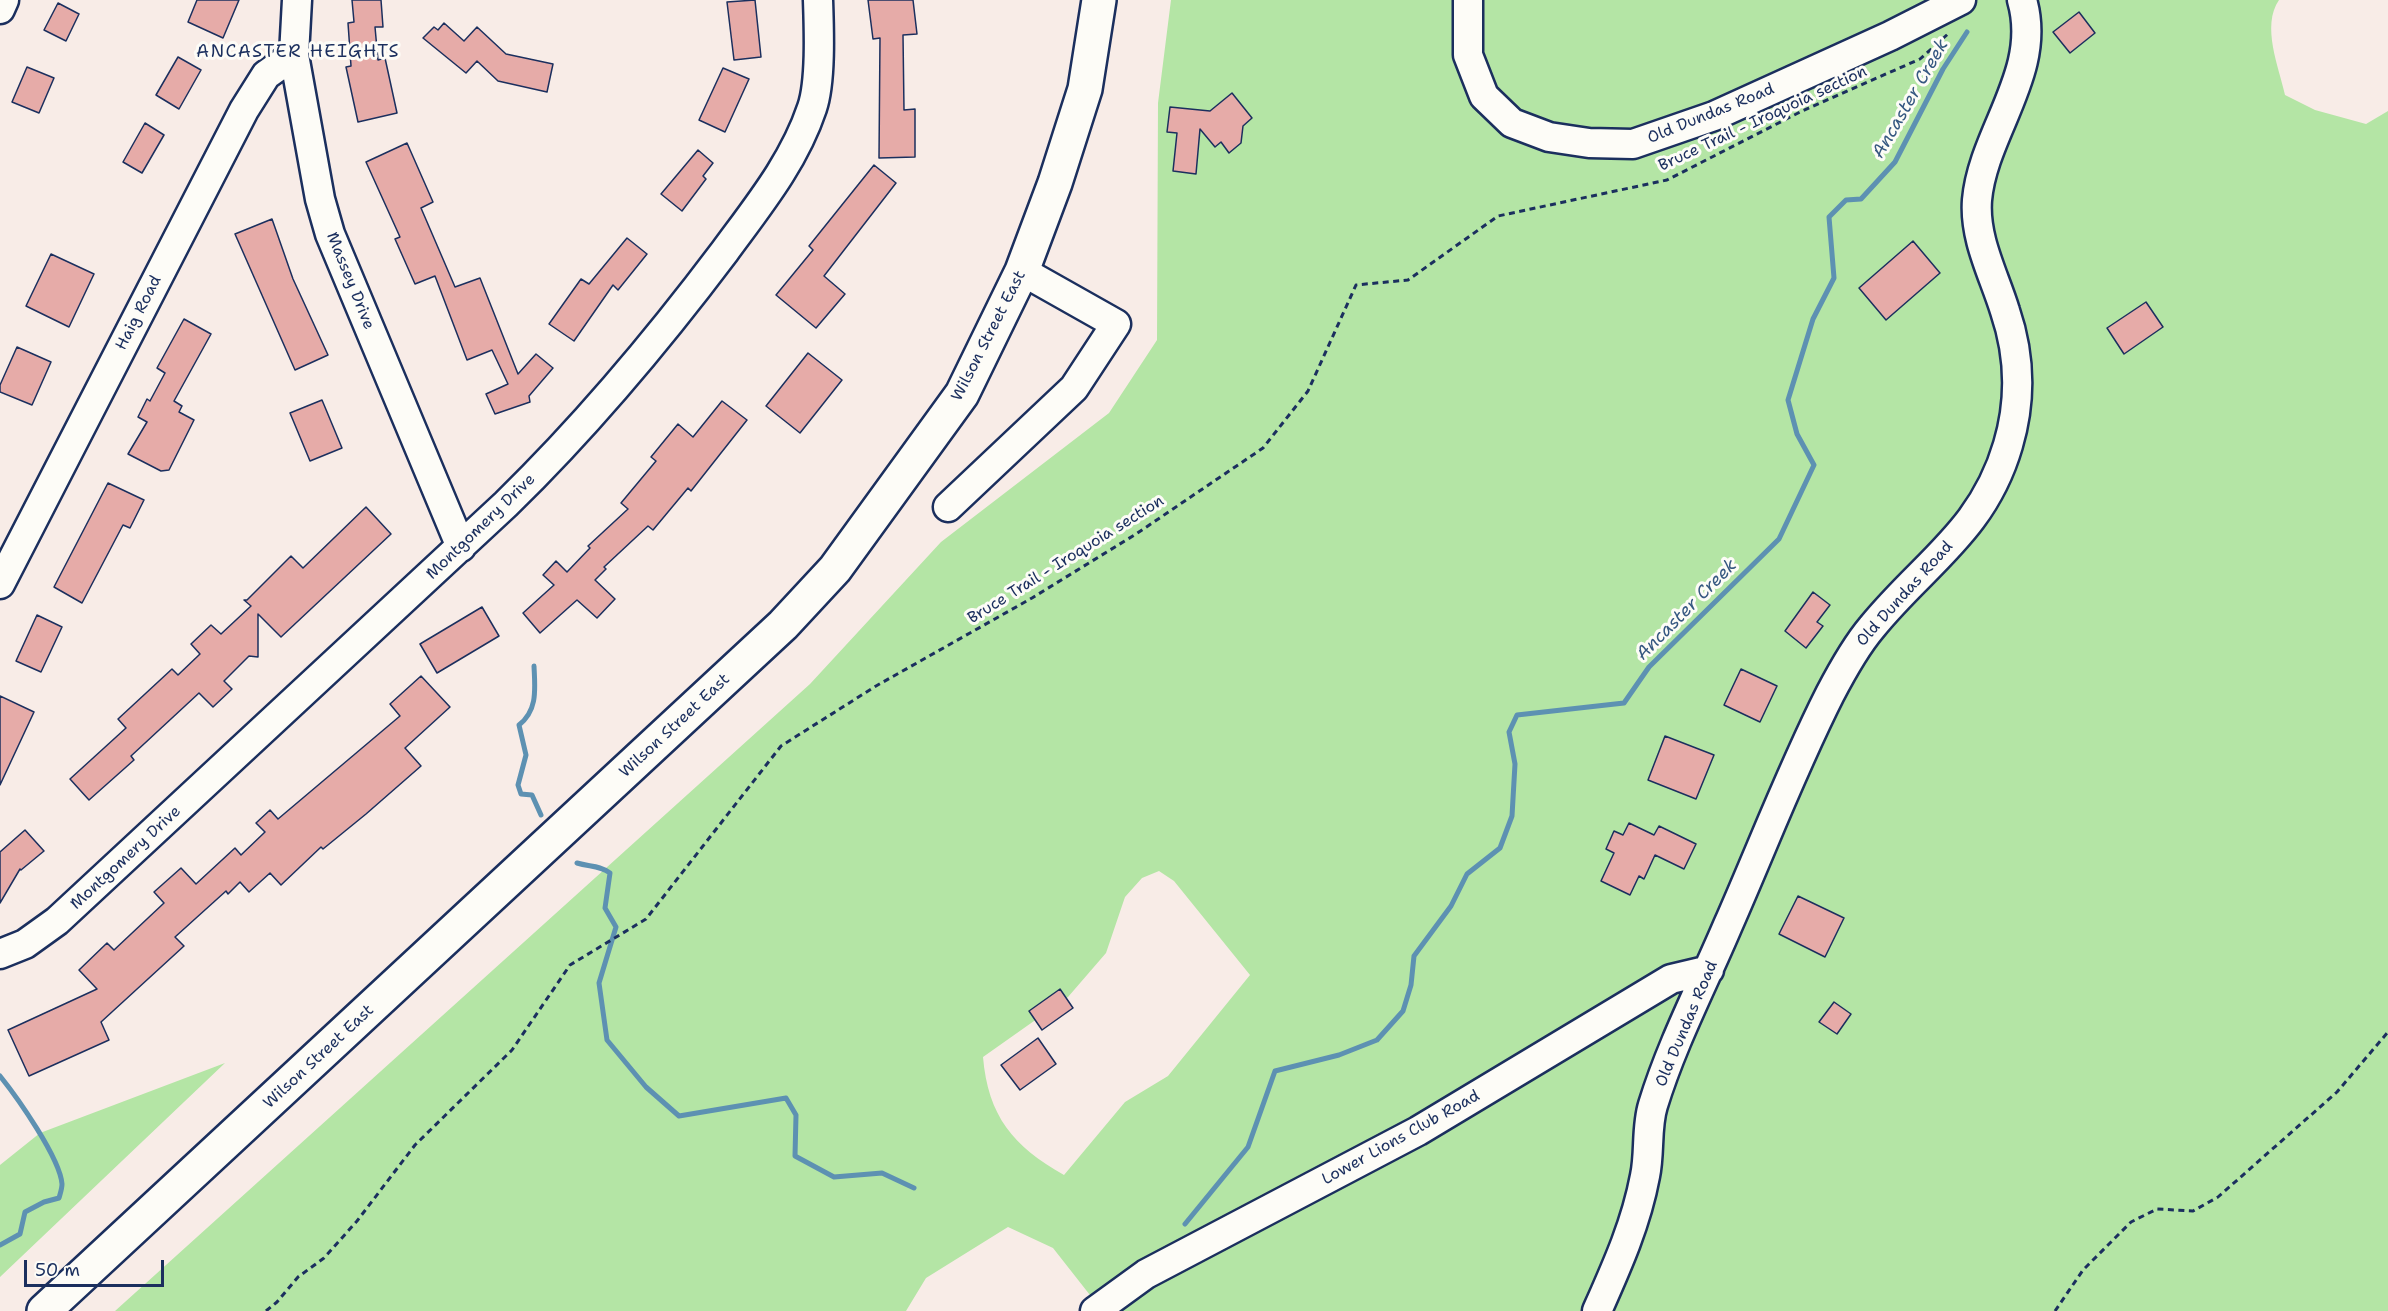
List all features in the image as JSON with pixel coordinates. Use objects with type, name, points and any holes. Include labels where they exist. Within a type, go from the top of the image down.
[{"type":"main road","name":"Wilson Street East","points":[[44,1311],[791,616],[848,552],[962,394],[1022,271],[1085,89],[1099,0]]},
{"type":"street","points":[[0,9],[4,0]]},
{"type":"street","name":"Massey Drive","points":[[297,0],[294,55],[320,200],[330,234],[461,547]]},
{"type":"street","name":"Montgomery Drive","points":[[0,954],[25,944],[57,921],[461,547],[562,449],[684,305],[769,191],[796,148],[813,106],[818,58],[818,0]]},
{"type":"street","name":"Old Dundas Road","points":[[1468,0],[1468,55],[1484,96],[1512,123],[1549,137],[1589,143],[1633,144],[1714,116],[1890,36],[1961,0]]},
{"type":"street","name":"Old Dundas Road","points":[[1597,1311],[1632,1234],[1646,1174],[1652,1108],[1803,752],[1850,657],[1872,626],[1928,570],[1979,512],[1996,481],[2009,442],[2017,399],[2017,352],[1978,231],[1976,203],[1980,176],[2017,87],[2024,52],[2026,16],[2022,0]]},
{"type":"street","name":"Haig Road","points":[[0,584],[244,110],[266,75],[294,55]]},
{"type":"street","points":[[948,507],[1074,388],[1116,324],[1022,271]]},
{"type":"street","name":"Lower Lions Club Road","points":[[1095,1311],[1146,1274],[1418,1131],[1671,979],[1709,970]]},
{"type":"path","name":"Bruce Trail - Iroquoia section","points":[[266,1311],[278,1302],[298,1277],[324,1258],[357,1221],[415,1145],[512,1050],[570,965],[646,920],[781,746],[876,686],[1032,598],[1136,534],[1263,448],[1308,391],[1356,285],[1408,280],[1498,216],[1667,180],[1803,111],[1920,59],[1955,28]]},
{"type":"path","points":[[2055,1311],[2084,1270],[2131,1222],[2157,1209],[2193,1210],[2218,1197],[2337,1092],[2388,1032]]},
{"type":"green space","points":[[1171,0],[2279,0],[2274,10],[2271,34],[2285,95],[2315,110],[2366,124],[2388,111],[2388,1311],[1097,1311],[1097,1304],[1053,1248],[1008,1227],[926,1278],[906,1311],[115,1311],[810,684],[941,542],[1109,413],[1157,340],[1158,103]],"holes":[[[1159,871],[1174,881],[1250,975],[1168,1076],[1125,1102],[1064,1175],[1031,1153],[1006,1127],[997,1113],[991,1096],[983,1057],[1068,997],[1106,953],[1125,897],[1142,878]]]},
{"type":"green space","points":[[225,1063],[0,1277],[0,1165],[40,1133]]},
{"type":"building","points":[[197,0],[239,0],[223,38],[188,22]]},
{"type":"building","points":[[352,0],[381,0],[383,27],[375,27],[378,60],[385,58],[397,113],[358,122],[346,67],[351,66],[348,23],[354,22]]},
{"type":"building","points":[[755,0],[761,57],[734,60],[727,2]]},
{"type":"building","points":[[868,0],[913,0],[917,34],[903,35],[904,110],[915,109],[915,157],[879,158],[880,38],[873,39]]},
{"type":"building","points":[[58,3],[79,14],[66,41],[44,30]]},
{"type":"building","points":[[2079,12],[2095,33],[2070,53],[2053,32]]},
{"type":"building","points":[[444,23],[464,41],[477,27],[506,54],[553,64],[547,92],[498,81],[477,61],[466,73],[423,38],[434,27],[438,30]]},
{"type":"building","points":[[178,57],[201,70],[179,109],[156,95]]},
{"type":"building","points":[[27,67],[54,78],[39,113],[12,102]]},
{"type":"building","points":[[723,68],[749,79],[725,132],[699,120]]},
{"type":"building","points":[[1232,93],[1252,118],[1243,126],[1241,143],[1229,153],[1221,142],[1215,147],[1200,129],[1196,174],[1173,171],[1177,133],[1167,132],[1170,107],[1210,111]]},
{"type":"building","points":[[145,123],[164,135],[142,173],[123,162]]},
{"type":"building","points":[[407,143],[433,202],[421,208],[455,287],[480,278],[518,374],[536,354],[553,368],[529,396],[530,402],[495,414],[486,394],[508,384],[492,350],[467,360],[435,276],[415,284],[395,239],[400,237],[366,162]]},
{"type":"building","points":[[698,150],[713,163],[703,176],[706,179],[682,211],[661,194]]},
{"type":"building","points":[[874,165],[896,183],[824,276],[845,294],[816,328],[776,295],[813,250],[809,246]]},
{"type":"building","points":[[272,219],[293,279],[328,355],[295,370],[235,234]]},
{"type":"building","points":[[627,238],[647,254],[618,290],[613,285],[574,341],[549,324],[581,279],[589,284]]},
{"type":"building","points":[[1913,241],[1940,273],[1886,320],[1859,288]]},
{"type":"building","points":[[51,254],[94,274],[69,327],[26,306]]},
{"type":"building","points":[[2146,302],[2163,327],[2124,354],[2107,328]]},
{"type":"building","points":[[184,319],[211,334],[174,401],[182,406],[179,412],[194,420],[169,470],[161,471],[128,454],[147,422],[138,417],[147,399],[150,401],[165,373],[157,368]]},
{"type":"building","points":[[17,347],[51,362],[32,405],[0,392],[0,385]]},
{"type":"building","points":[[808,353],[842,380],[800,433],[766,406]]},
{"type":"building","points":[[322,400],[342,448],[310,461],[290,413]]},
{"type":"building","points":[[722,401],[747,420],[691,491],[688,488],[653,530],[648,526],[604,567],[606,569],[595,580],[615,599],[597,618],[577,600],[540,633],[523,613],[554,585],[543,575],[556,561],[567,572],[590,548],[588,546],[628,509],[621,503],[656,461],[651,457],[678,424],[693,437]]},
{"type":"building","points":[[108,483],[144,500],[130,528],[123,525],[82,603],[54,587]]},
{"type":"building","points":[[366,507],[391,534],[281,637],[258,614],[258,657],[249,656],[224,681],[232,689],[213,707],[199,693],[131,756],[134,760],[89,800],[70,779],[126,728],[118,719],[172,669],[178,675],[200,654],[191,644],[211,625],[221,634],[251,606],[244,600],[247,600],[291,556],[303,568]]},
{"type":"building","points":[[1813,592],[1830,605],[1817,622],[1823,626],[1806,648],[1785,631]]},
{"type":"building","points":[[482,607],[499,636],[437,673],[420,644]]},
{"type":"building","points":[[37,615],[62,627],[41,672],[16,661]]},
{"type":"building","points":[[1741,669],[1777,686],[1760,722],[1724,705]]},
{"type":"building","points":[[421,676],[450,707],[405,748],[421,766],[323,849],[321,847],[281,885],[270,873],[249,892],[240,882],[228,894],[226,891],[175,937],[184,946],[101,1022],[109,1040],[29,1076],[8,1030],[97,989],[79,970],[107,943],[114,950],[164,903],[154,892],[181,868],[196,884],[235,848],[241,855],[265,832],[256,823],[270,810],[278,819],[400,716],[390,704]]},
{"type":"building","points":[[0,696],[34,712],[0,785]]},
{"type":"building","points":[[1665,736],[1714,755],[1696,799],[1648,780]]},
{"type":"building","points":[[1629,823],[1654,835],[1659,826],[1696,844],[1684,869],[1655,855],[1644,879],[1639,876],[1630,895],[1601,881],[1614,853],[1606,849],[1614,831],[1623,835]]},
{"type":"building","points":[[25,830],[44,851],[20,869],[0,903],[0,852]]},
{"type":"building","points":[[1798,896],[1844,918],[1825,957],[1779,934]]},
{"type":"building","points":[[1060,989],[1073,1008],[1042,1030],[1029,1011]]},
{"type":"building","points":[[1834,1002],[1851,1014],[1837,1034],[1819,1022]]},
{"type":"building","points":[[1038,1038],[1056,1064],[1020,1090],[1001,1065]]},
{"type":"waterway","name":"Ancaster Creek","points":[[1185,1224],[1248,1147],[1275,1071],[1339,1055],[1377,1040],[1403,1011],[1411,985],[1414,956],[1451,906],[1467,874],[1500,848],[1512,816],[1515,764],[1509,732],[1517,715],[1624,703],[1649,667],[1779,539],[1814,465],[1797,434],[1788,400],[1813,319],[1834,278],[1829,217],[1846,200],[1861,199],[1895,162],[1943,69],[1967,32]]},
{"type":"waterway","points":[[534,666],[535,691],[532,706],[530,713],[519,725],[526,755],[518,785],[521,794],[532,795],[541,815]]},
{"type":"waterway","points":[[577,863],[598,867],[610,873],[605,908],[616,927],[599,983],[607,1040],[646,1087],[679,1116],[786,1098],[796,1115],[795,1156],[834,1177],[882,1173],[914,1188]]},
{"type":"waterway","points":[[0,1076],[46,1144],[54,1159],[62,1184],[59,1198],[44,1202],[25,1212],[20,1234],[0,1245]]},
{"type":"district","name":"ANCASTER HEIGHTS","points":[[298,52]]}]
